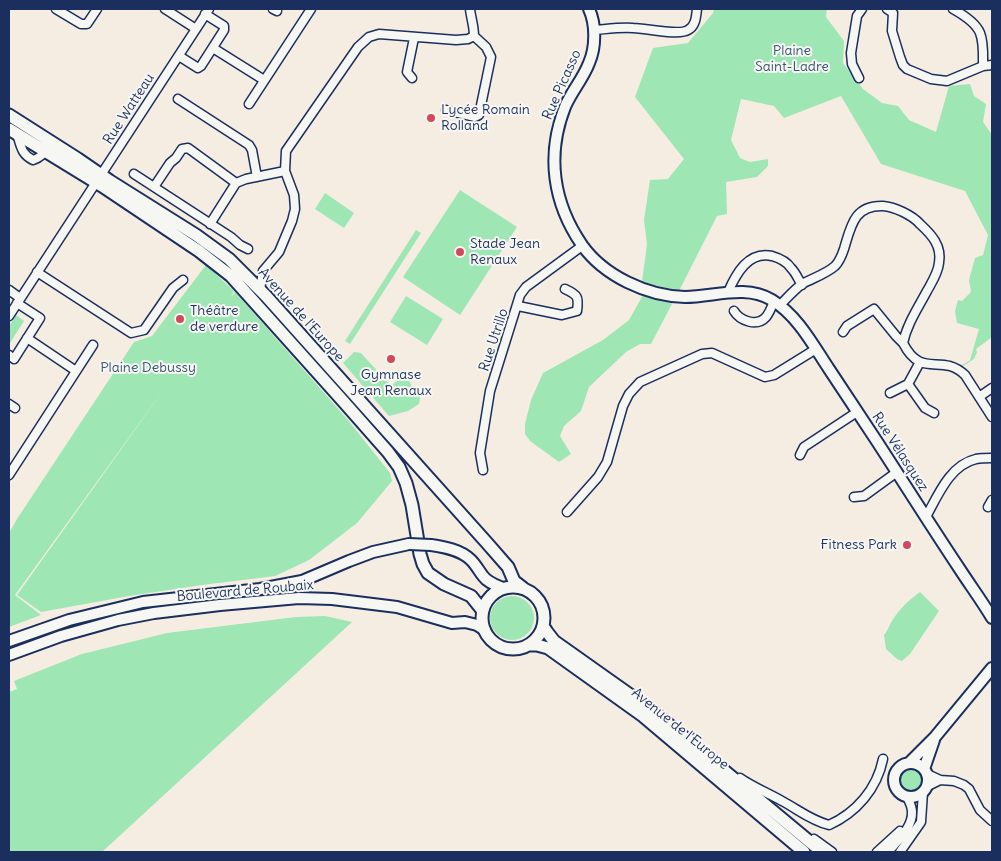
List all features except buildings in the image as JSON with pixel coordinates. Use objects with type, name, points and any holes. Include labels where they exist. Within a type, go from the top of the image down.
[{"type":"main road","name":"Avenue de l'Europe","points":[[9,115],[47,146],[98,179],[231,276],[388,452],[399,467],[412,505],[420,554],[428,573],[444,584],[471,596],[483,611]]},
{"type":"main road","name":"Avenue de l'Europe","points":[[13,131],[47,146]]},
{"type":"main road","name":"Avenue de l'Europe","points":[[98,179],[196,235],[229,259],[245,274],[487,543],[508,567],[514,581],[523,588]]},
{"type":"main road","points":[[517,586],[535,595],[540,600],[544,613],[544,626],[538,637],[529,645],[518,648],[506,648],[491,640],[485,630],[483,611],[492,595],[503,588],[517,586]]},
{"type":"main road","name":"Avenue de l'Europe","points":[[544,626],[554,640],[650,709],[822,852]]},
{"type":"main road","name":"Avenue de l'Europe","points":[[529,645],[548,648],[643,716],[804,852]]},
{"type":"street","points":[[56,9],[81,24],[87,24],[97,9]]},
{"type":"street","points":[[165,9],[196,29]]},
{"type":"street","points":[[249,104],[311,9]]},
{"type":"street","points":[[446,110],[475,117],[478,115],[491,57],[486,47],[474,36],[470,9]]},
{"type":"street","name":"Rue Picasso","points":[[589,9],[594,30],[594,47],[589,63],[569,97],[558,126],[554,159],[554,174],[560,200],[569,224],[582,246],[612,274],[632,285],[660,294],[685,297],[728,292],[750,293],[768,298],[777,303]]},
{"type":"street","points":[[594,30],[633,28],[668,32],[689,30],[695,20],[696,9]]},
{"type":"street","points":[[859,78],[852,64],[851,53],[857,16],[862,9]]},
{"type":"street","points":[[953,9],[971,22],[980,33],[983,66]]},
{"type":"street","points":[[892,10],[892,31],[903,65],[907,69],[932,79],[947,81],[983,66],[992,65]]},
{"type":"street","name":"Rue Watteau","points":[[9,316],[207,12],[224,26],[224,30],[213,48],[198,68],[179,56]]},
{"type":"street","points":[[260,290],[263,271],[279,252],[292,221],[294,195],[285,170],[288,146],[362,42],[378,34],[414,38],[468,39],[474,36]]},
{"type":"street","points":[[412,78],[407,72],[414,38]]},
{"type":"street","points":[[213,48],[264,80]]},
{"type":"street","points":[[178,99],[249,145],[252,150],[257,177]]},
{"type":"street","points":[[154,187],[170,163],[182,150],[188,148],[236,183]]},
{"type":"street","points":[[210,224],[236,183],[285,170]]},
{"type":"street","points":[[134,174],[248,249]]},
{"type":"street","points":[[734,311],[742,319],[755,322],[765,318],[777,303],[802,284],[830,270],[837,264],[842,257],[853,221],[860,212],[877,206],[888,207],[917,220],[930,234],[939,249],[939,265],[936,275],[909,325],[903,343]]},
{"type":"street","name":"Rue Utrillo","points":[[483,470],[480,453],[490,391],[520,296],[526,287],[582,246]]},
{"type":"street","points":[[728,292],[735,276],[744,264],[755,257],[766,255],[784,261],[792,268],[802,284]]},
{"type":"street","points":[[245,274],[263,271]]},
{"type":"street","points":[[37,272],[131,333],[138,333],[144,330],[173,288],[183,280]]},
{"type":"street","points":[[518,306],[562,315],[577,311],[578,300],[575,293],[565,289]]},
{"type":"street","points":[[9,290],[40,318],[14,359],[9,356]]},
{"type":"street","name":"Rue Vélasquez","points":[[777,303],[795,320],[816,349],[992,618]]},
{"type":"street","points":[[843,332],[847,326],[874,309],[915,359],[927,365],[947,364],[955,367],[964,375],[992,417]]},
{"type":"street","points":[[27,338],[76,371]]},
{"type":"street","points":[[9,475],[93,345]]},
{"type":"street","points":[[567,512],[598,477],[607,462],[626,400],[640,382],[702,354],[712,353],[765,377],[774,376],[816,349]]},
{"type":"street","points":[[890,393],[908,384],[920,362]]},
{"type":"street","points":[[908,384],[925,408],[934,413]]},
{"type":"street","points":[[979,397],[992,388]]},
{"type":"street","points":[[800,455],[804,447],[857,412]]},
{"type":"street","points":[[926,517],[944,486],[960,466],[978,458],[992,458]]},
{"type":"street","points":[[854,497],[864,496],[897,472]]},
{"type":"street","name":"Boulevard de Roubaix","points":[[9,641],[69,620],[143,602],[260,589],[302,581],[373,552],[409,544],[443,546],[463,553],[483,576],[490,582],[503,588]]},
{"type":"street","name":"Boulevard de Roubaix","points":[[9,656],[61,636],[118,620],[154,613],[210,606],[299,598],[332,599],[397,607],[452,623],[465,622],[477,625],[485,630]]},
{"type":"street","points":[[940,780],[915,796],[907,797],[896,788],[894,779],[896,770],[909,763],[935,737],[992,668]]},
{"type":"street","points":[[907,852],[922,819],[924,790],[928,783],[926,772],[935,737]]},
{"type":"street","name":"Avenue de l'Europe","points":[[709,759],[816,821],[829,825],[852,812],[869,792],[878,778],[883,759]]},
{"type":"street","points":[[909,763],[917,764],[940,780],[954,781],[964,785],[969,789],[980,810],[992,820]]},
{"type":"street","points":[[888,852],[912,819],[907,797]]},
{"type":"street","points":[[757,812],[796,852]]},
{"type":"street","points":[[783,820],[832,852]]},
{"type":"street","points":[[877,852],[909,824]]},
{"type":"street","points":[[900,852],[917,829]]},
{"type":"green space","name":"Plaine Saint-Ladre","points":[[714,9],[827,9],[826,17],[844,41],[843,63],[863,89],[882,103],[898,106],[909,120],[936,132],[949,86],[970,84],[974,96],[986,104],[983,122],[992,135],[992,337],[976,349],[977,352],[974,359],[963,366],[964,369],[961,366],[970,360],[979,329],[957,323],[955,311],[958,300],[962,301],[971,292],[969,280],[975,258],[983,255],[988,235],[965,191],[881,164],[841,96],[784,118],[774,106],[741,99],[731,140],[740,158],[750,162],[768,159],[768,166],[757,177],[726,182],[727,214],[717,216],[679,291],[642,282],[647,244],[644,220],[650,180],[668,179],[684,159],[635,97],[653,48],[688,43],[713,13]]},
{"type":"green space","name":"Stade Jean Renaux","points":[[460,190],[517,227],[460,315],[403,277]]},
{"type":"green space","points":[[325,193],[354,213],[344,228],[315,209]]},
{"type":"green space","points":[[416,230],[421,233],[350,344],[345,341]]},
{"type":"green space","name":"Plaine Debussy","points":[[206,265],[234,291],[231,297],[235,292],[348,420],[390,473],[392,481],[357,523],[309,560],[275,576],[129,596],[41,612],[17,595],[167,385],[15,595],[41,615],[9,627],[9,533],[134,342],[152,336]]},
{"type":"green space","points":[[643,295],[673,302],[651,344],[640,344],[626,352],[589,387],[581,411],[564,426],[560,436],[571,454],[559,462],[530,441],[525,434],[525,424],[531,400],[543,373],[603,340],[629,320]]},
{"type":"green space","points":[[406,296],[443,319],[427,345],[390,322]]},
{"type":"green space","points":[[16,315],[24,321],[10,343],[9,326]]},
{"type":"green space","points":[[354,352],[361,353],[391,386],[406,373],[412,387],[420,398],[419,404],[408,411],[389,416],[343,363]]},
{"type":"green space","points":[[920,592],[939,611],[910,654],[902,661],[886,649],[884,635],[898,613]]},
{"type":"green space","points":[[508,596],[516,596],[528,602],[534,618],[528,634],[516,640],[508,640],[496,634],[490,622],[490,614],[496,602]]},
{"type":"green space","points":[[325,616],[352,622],[102,852],[9,852],[9,692],[17,689],[14,681],[82,654],[167,633],[296,617]]},
{"type":"green space","points":[[911,768],[920,771],[923,780],[920,789],[911,792],[902,789],[899,780],[902,771]]},
{"type":"place","name":"Lycée Romain Rolland","points":[[431,118]]},
{"type":"place","name":"Stade Jean Renaux","points":[[460,252]]},
{"type":"place","name":"Théâtre de verdure","points":[[180,319]]},
{"type":"place","name":"Gymnase Jean Renaux","points":[[391,359]]},
{"type":"place","name":"Fitness Park","points":[[907,545]]}]
